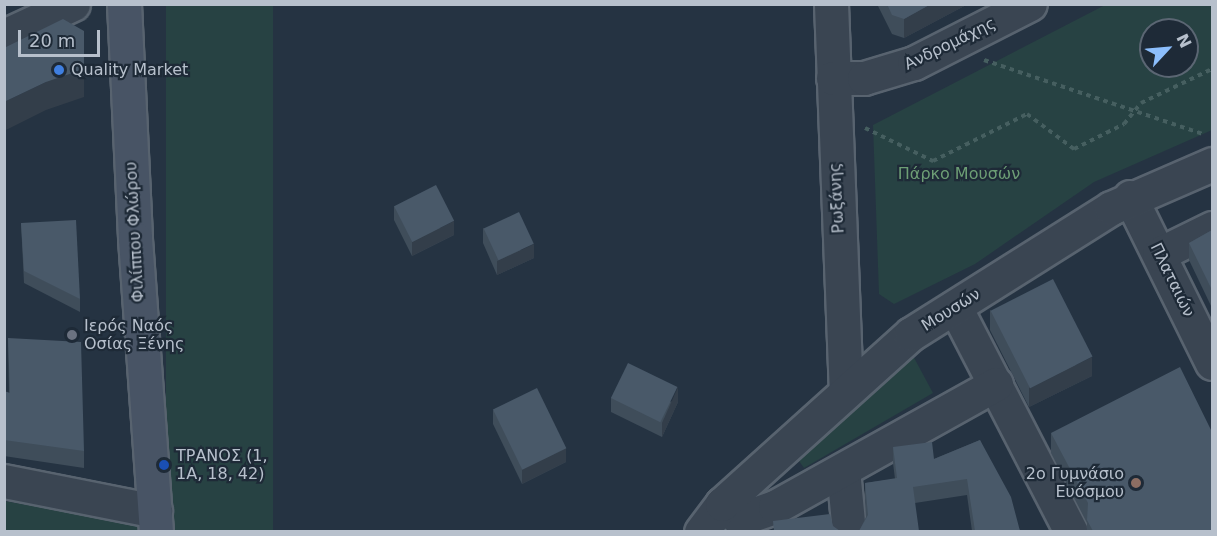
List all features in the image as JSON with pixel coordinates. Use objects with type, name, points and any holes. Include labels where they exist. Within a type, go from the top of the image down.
[{"type":"main road","name":"Φιλίππου Φλώρου","points":[[124,4],[135,239],[156,521]]},
{"type":"street","points":[[4,36],[73,4]]},
{"type":"street","name":"Ρωξάνης","points":[[831,4],[833,112],[846,390]]},
{"type":"street","name":"Ανδρομάχης","points":[[832,78],[864,78],[894,70],[946,48],[1030,4]]},
{"type":"street","name":"Μουσών","points":[[701,531],[722,504],[901,342],[1130,197],[1212,164]]},
{"type":"street","name":"Πλαταιών","points":[[1130,197],[1212,363]]},
{"type":"street","points":[[1159,254],[1212,228]]},
{"type":"street","points":[[955,307],[1071,531]]},
{"type":"street","points":[[722,504],[736,517],[744,519],[775,507],[996,384]]},
{"type":"street","points":[[843,470],[849,531]]},
{"type":"street","points":[[4,481],[156,521]]},
{"type":"path","points":[[946,48],[1212,137]]},
{"type":"path","points":[[833,112],[933,161],[1027,114],[1074,149],[1124,124],[1141,103],[1212,69]]},
{"type":"green space","name":"Πάρκο Μουσών","points":[[1107,4],[1212,5],[1212,130],[1094,182],[975,264],[894,304],[879,294],[873,125]]},
{"type":"green space","points":[[166,5],[273,5],[273,531],[166,531]]},
{"type":"green space","points":[[912,354],[933,393],[804,468],[797,458]]},
{"type":"green space","points":[[4,501],[139,524],[139,531],[5,530]]},
{"type":"building","points":[[887,4],[931,4],[904,19],[892,15]]},
{"type":"building","points":[[63,19],[84,31],[84,69],[46,82],[4,102],[4,48]]},
{"type":"building","points":[[436,185],[454,221],[412,242],[394,206]]},
{"type":"building","points":[[519,212],[534,244],[498,260],[484,228]]},
{"type":"building","points":[[76,220],[80,299],[24,271],[21,223]]},
{"type":"building","points":[[1212,230],[1212,290],[1189,243]]},
{"type":"building","points":[[1053,279],[1092,357],[1030,388],[991,311]]},
{"type":"building","points":[[8,338],[81,342],[84,451],[4,440],[4,391],[10,393]]},
{"type":"building","points":[[628,363],[677,387],[660,422],[611,398]]},
{"type":"building","name":"2ο Γυμνάσιο Ευόσμου","points":[[1180,367],[1212,432],[1212,531],[1093,531],[1087,520],[1088,503],[1051,433]]},
{"type":"building","points":[[537,388],[566,448],[522,470],[493,409]]},
{"type":"building","points":[[980,440],[1011,497],[1020,531],[975,531],[967,479],[913,487],[919,531],[859,531],[868,515],[865,483],[897,478],[893,447],[932,442],[934,459]]},
{"type":"building","points":[[830,514],[833,526],[840,531],[774,531],[773,521]]},
{"type":"place","name":"Quality Market","points":[[59,70]]},
{"type":"place","name":"Ιερός Ναός Οσίας Ξένης","points":[[72,335]]},
{"type":"place","name":"ΤΡΑΝΟΣ (1, 1Α, 18, 42)","points":[[164,465]]},
{"type":"place","name":"2ο Γυμνάσιο Ευόσμου","points":[[1136,483]]}]
